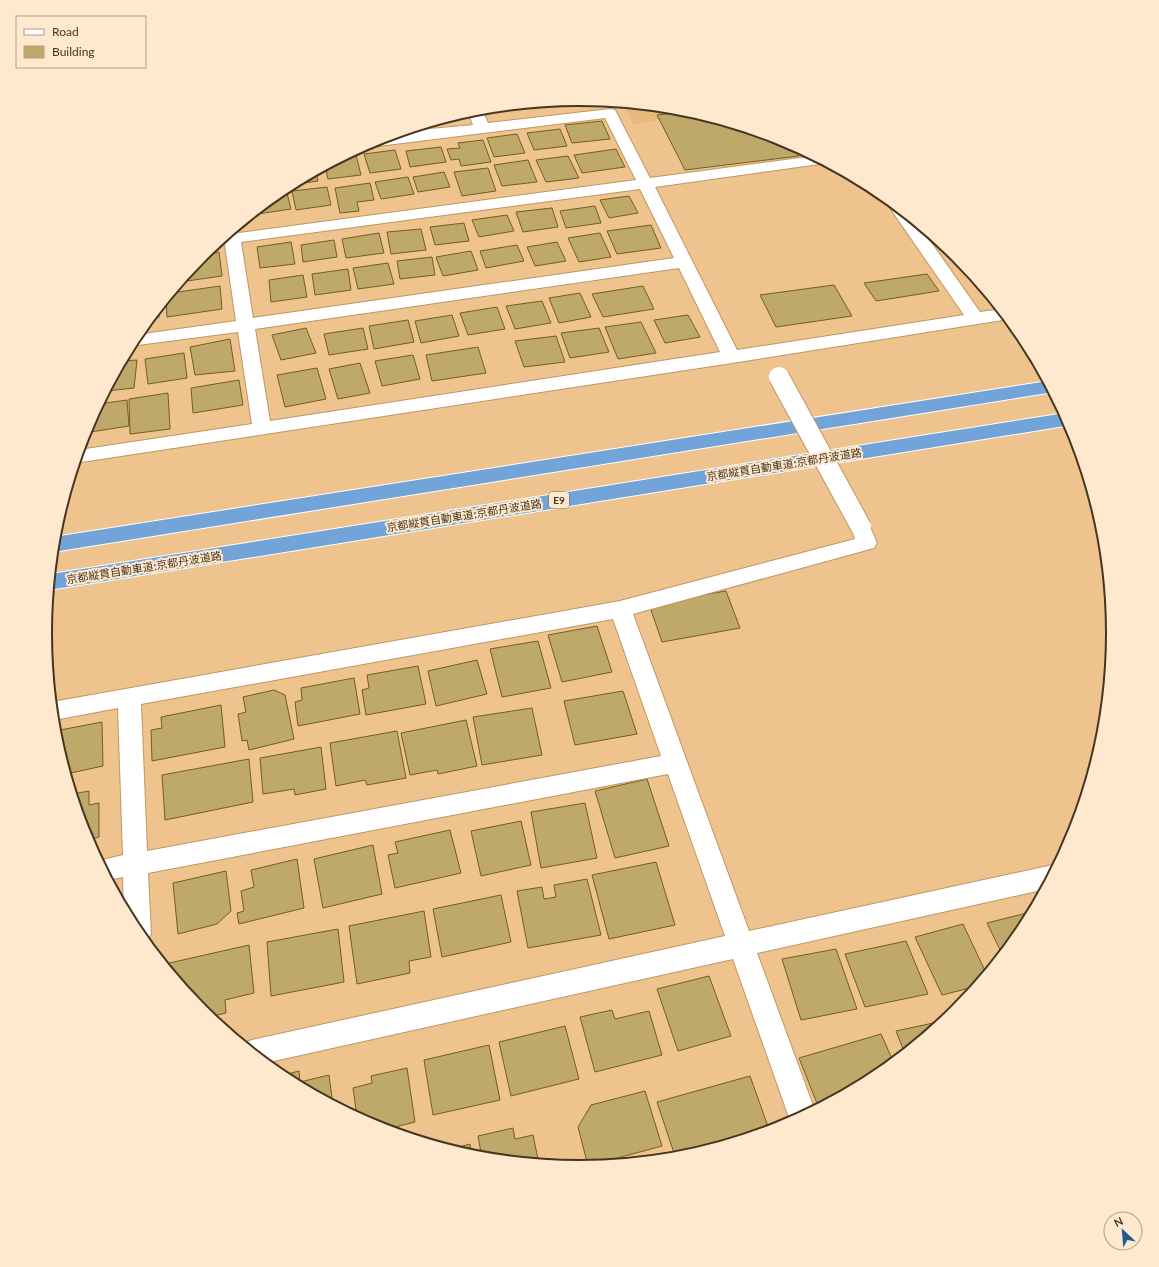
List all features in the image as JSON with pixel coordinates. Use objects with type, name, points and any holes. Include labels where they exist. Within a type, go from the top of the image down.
[{"type":"highway","points":[[60,544],[1046,388]]},
{"type":"highway","name":"京都縦貫自動車道;京都丹波道路","points":[[55,581],[1062,420]]},
{"type":"street","points":[[397,139],[610,113],[732,356]]},
{"type":"street","points":[[477,116],[482,129]]},
{"type":"street","points":[[233,236],[814,161]]},
{"type":"street","points":[[906,219],[976,319]]},
{"type":"street","points":[[229,240],[245,325],[262,428]]},
{"type":"street","points":[[141,340],[684,262]]},
{"type":"street","points":[[83,456],[1000,315]]},
{"type":"street","points":[[58,710],[620,609],[867,543],[861,527],[779,377],[768,351]]},
{"type":"street","points":[[620,609],[801,1112]]},
{"type":"street","points":[[129,697],[137,921]]},
{"type":"street","points":[[107,869],[676,763]]},
{"type":"street","points":[[258,1052],[1047,877]]},
{"type":"shaded area","points":[[626,108],[686,117],[633,124]]},
{"type":"building","points":[[667,114],[682,116],[716,124],[781,146],[797,153],[799,156],[685,170],[657,115]]},
{"type":"building","points":[[602,121],[610,139],[572,143],[565,125]]},
{"type":"building","points":[[560,129],[567,146],[534,150],[527,133]]},
{"type":"building","points":[[517,134],[525,153],[494,157],[487,138]]},
{"type":"building","points":[[483,140],[491,162],[461,166],[459,159],[451,160],[447,149],[460,148],[458,143]]},
{"type":"building","points":[[441,147],[446,162],[410,167],[406,151]]},
{"type":"building","points":[[616,149],[625,167],[582,173],[574,155]]},
{"type":"building","points":[[395,150],[401,169],[370,173],[364,154]]},
{"type":"building","points":[[356,156],[361,175],[328,179],[326,171]]},
{"type":"building","points":[[568,156],[579,178],[546,182],[536,160]]},
{"type":"building","points":[[528,160],[537,182],[502,186],[494,165]]},
{"type":"building","points":[[488,168],[496,191],[462,196],[454,172]]},
{"type":"building","points":[[444,172],[450,187],[418,192],[413,177]]},
{"type":"building","points":[[317,176],[318,181],[307,183]]},
{"type":"building","points":[[408,177],[414,194],[381,199],[375,182]]},
{"type":"building","points":[[370,183],[374,200],[357,202],[359,211],[340,213],[335,188]]},
{"type":"building","points":[[327,187],[331,205],[296,210],[293,191]]},
{"type":"building","points":[[287,194],[291,209],[260,214]]},
{"type":"building","points":[[629,196],[638,213],[609,218],[600,200]]},
{"type":"building","points":[[595,206],[601,223],[566,228],[560,211]]},
{"type":"building","points":[[552,208],[558,227],[523,232],[516,212]]},
{"type":"building","points":[[507,215],[514,231],[479,237],[472,220]]},
{"type":"building","points":[[464,223],[469,241],[435,245],[430,227]]},
{"type":"building","points":[[651,225],[661,248],[617,254],[607,231]]},
{"type":"building","points":[[421,229],[426,250],[391,254],[387,232]]},
{"type":"building","points":[[379,233],[384,253],[346,258],[342,239]]},
{"type":"building","points":[[600,233],[611,257],[579,262],[568,238]]},
{"type":"building","points":[[334,240],[337,257],[303,262],[301,245]]},
{"type":"building","points":[[291,242],[295,264],[260,268],[257,247]]},
{"type":"building","points":[[557,242],[566,261],[535,266],[527,247]]},
{"type":"building","points":[[517,245],[524,261],[486,268],[480,251]]},
{"type":"building","points":[[471,251],[478,270],[443,276],[436,257]]},
{"type":"building","points":[[216,252],[219,252],[222,276],[188,281],[207,261]]},
{"type":"building","points":[[432,257],[435,275],[400,279],[397,261]]},
{"type":"building","points":[[388,263],[394,284],[358,289],[353,268]]},
{"type":"building","points":[[348,269],[351,290],[315,295],[312,274]]},
{"type":"building","points":[[927,274],[939,291],[876,301],[864,283]]},
{"type":"building","points":[[303,275],[307,297],[271,302],[269,280]]},
{"type":"building","points":[[834,285],[852,316],[776,327],[760,295]]},
{"type":"building","points":[[220,286],[222,309],[167,317],[166,306],[178,292]]},
{"type":"building","points":[[643,286],[654,309],[603,317],[592,294]]},
{"type":"building","points":[[580,293],[591,317],[559,323],[549,298]]},
{"type":"building","points":[[542,301],[551,323],[515,329],[506,306]]},
{"type":"building","points":[[497,307],[505,329],[468,335],[460,313]]},
{"type":"building","points":[[452,315],[459,336],[421,343],[415,321]]},
{"type":"building","points":[[688,315],[700,337],[665,343],[654,320]]},
{"type":"building","points":[[408,320],[414,342],[374,349],[369,326]]},
{"type":"building","points":[[641,322],[656,353],[618,359],[605,327]]},
{"type":"building","points":[[306,328],[316,353],[281,360],[272,335]]},
{"type":"building","points":[[363,328],[368,349],[329,355],[324,334]]},
{"type":"building","points":[[599,328],[609,352],[570,358],[561,333]]},
{"type":"building","points":[[556,336],[565,362],[524,367],[515,341]]},
{"type":"building","points":[[230,339],[235,371],[195,375],[190,347]]},
{"type":"building","points":[[478,347],[486,373],[432,381],[426,355]]},
{"type":"building","points":[[184,353],[187,378],[148,384],[145,359]]},
{"type":"building","points":[[413,355],[420,379],[382,386],[375,361]]},
{"type":"building","points":[[137,360],[134,388],[111,390],[123,370],[129,361]]},
{"type":"building","points":[[360,363],[370,393],[338,399],[329,369]]},
{"type":"building","points":[[317,368],[326,399],[285,407],[277,375]]},
{"type":"building","points":[[239,380],[243,405],[193,413],[191,388]]},
{"type":"building","points":[[168,393],[170,429],[130,434],[129,399]]},
{"type":"building","points":[[127,400],[129,426],[92,432],[105,403]]},
{"type":"building","points":[[726,591],[740,628],[662,642],[649,604]]},
{"type":"building","points":[[597,626],[612,672],[562,682],[548,635]]},
{"type":"building","points":[[538,641],[551,688],[502,697],[490,649]]},
{"type":"building","points":[[477,660],[487,694],[436,706],[428,671]]},
{"type":"building","points":[[418,666],[426,704],[366,715],[362,690],[369,688],[367,675]]},
{"type":"building","points":[[354,678],[360,714],[298,726],[295,702],[302,700],[301,688]]},
{"type":"building","points":[[274,690],[285,695],[294,739],[249,750],[247,740],[242,741],[238,714],[246,712],[243,697]]},
{"type":"building","points":[[623,691],[637,734],[575,745],[564,701]]},
{"type":"building","points":[[221,705],[225,747],[152,761],[151,730],[162,728],[161,717]]},
{"type":"building","points":[[532,708],[542,755],[482,765],[473,717]]},
{"type":"building","points":[[466,720],[477,766],[438,774],[437,770],[410,775],[401,733]]},
{"type":"building","points":[[102,722],[103,766],[71,773],[61,730]]},
{"type":"building","points":[[397,731],[406,778],[367,785],[365,780],[336,786],[330,743]]},
{"type":"building","points":[[321,747],[326,789],[295,795],[294,789],[263,794],[260,758]]},
{"type":"building","points":[[249,759],[253,802],[165,820],[162,775]]},
{"type":"building","points":[[647,779],[669,846],[615,858],[595,791]]},
{"type":"building","points":[[89,791],[89,805],[99,803],[99,837],[93,838],[77,793]]},
{"type":"building","points":[[585,803],[597,858],[541,868],[531,812]]},
{"type":"building","points":[[521,821],[531,865],[481,876],[471,831]]},
{"type":"building","points":[[450,830],[461,873],[395,888],[388,855],[398,853],[395,842]]},
{"type":"building","points":[[373,845],[382,894],[323,908],[314,859]]},
{"type":"building","points":[[297,859],[304,908],[239,924],[237,913],[244,911],[241,891],[254,887],[251,870]]},
{"type":"building","points":[[656,862],[675,925],[609,939],[592,875]]},
{"type":"building","points":[[226,871],[231,911],[217,924],[178,934],[173,883]]},
{"type":"building","points":[[587,879],[601,935],[528,948],[517,891],[542,887],[544,899],[556,897],[554,885]]},
{"type":"building","points":[[501,895],[511,942],[442,957],[433,909]]},
{"type":"building","points":[[424,911],[431,957],[409,961],[410,973],[357,984],[349,926]]},
{"type":"building","points":[[1026,913],[1001,951],[987,923]]},
{"type":"building","points":[[963,924],[985,971],[969,988],[942,995],[915,937]]},
{"type":"building","points":[[338,929],[344,982],[271,996],[267,942]]},
{"type":"building","points":[[906,941],[928,994],[865,1007],[845,954]]},
{"type":"building","points":[[249,945],[254,993],[225,1000],[226,1013],[217,1015],[168,963]]},
{"type":"building","points":[[836,949],[857,1009],[801,1020],[782,959]]},
{"type":"building","points":[[709,976],[731,1036],[678,1051],[657,989]]},
{"type":"building","points":[[612,1010],[615,1019],[649,1011],[662,1055],[595,1072],[580,1017]]},
{"type":"building","points":[[935,1023],[903,1050],[896,1031]]},
{"type":"building","points":[[565,1026],[579,1079],[511,1096],[499,1042]]},
{"type":"building","points":[[881,1034],[892,1058],[873,1072],[817,1105],[799,1058]]},
{"type":"building","points":[[489,1045],[500,1100],[433,1115],[424,1060]]},
{"type":"building","points":[[407,1068],[415,1122],[394,1127],[356,1111],[353,1088],[372,1083],[371,1076]]},
{"type":"building","points":[[299,1071],[300,1080],[289,1074]]},
{"type":"building","points":[[329,1075],[332,1099],[302,1082]]},
{"type":"building","points":[[750,1076],[768,1126],[716,1143],[674,1152],[657,1102]]},
{"type":"building","points":[[645,1091],[662,1146],[610,1160],[587,1161],[578,1127],[591,1105]]},
{"type":"building","points":[[513,1128],[515,1139],[533,1135],[538,1159],[481,1152],[478,1136]]},
{"type":"building","points":[[470,1144],[471,1150],[459,1147]]}]
